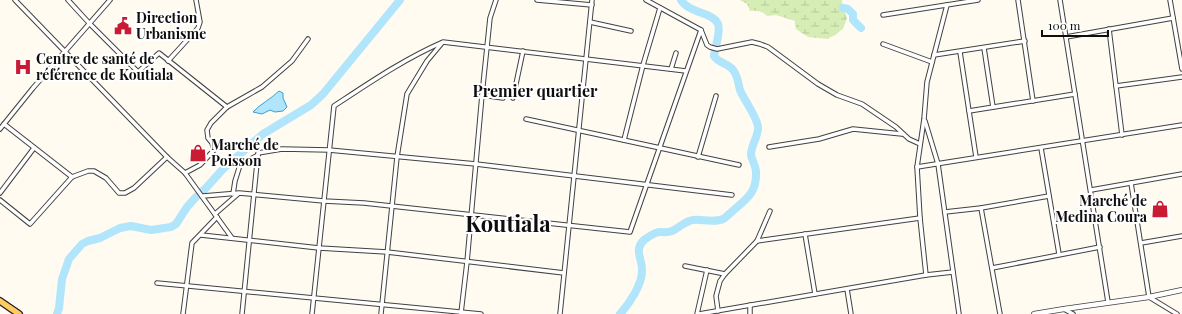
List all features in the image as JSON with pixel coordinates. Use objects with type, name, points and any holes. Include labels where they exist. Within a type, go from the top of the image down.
[{"type":"main road","points":[[0,301],[19,314]]},
{"type":"street","points":[[15,0],[167,157],[185,173],[232,238]]},
{"type":"street","points":[[68,0],[138,72],[159,53],[227,106]]},
{"type":"street","points":[[0,129],[110,0]]},
{"type":"street","points":[[168,60],[198,28],[200,22],[196,0]]},
{"type":"street","points":[[461,313],[490,18],[496,0]]},
{"type":"street","points":[[537,0],[592,5]]},
{"type":"street","points":[[560,314],[592,0]]},
{"type":"street","points":[[646,0],[701,30],[707,45],[710,47],[717,49],[752,42],[764,45],[818,84],[837,95],[862,104],[896,127],[909,139],[920,144]]},
{"type":"street","points":[[883,15],[976,0]]},
{"type":"street","points":[[1018,0],[1033,100]]},
{"type":"street","points":[[1060,0],[1108,302]]},
{"type":"street","points":[[1170,0],[1182,69]]},
{"type":"street","points":[[926,275],[920,218],[918,167],[927,82],[946,5]]},
{"type":"street","points":[[624,140],[643,65],[660,8]]},
{"type":"street","points":[[1066,37],[1173,18]]},
{"type":"street","points":[[590,22],[630,31]]},
{"type":"street","points":[[1109,29],[1122,135]]},
{"type":"street","points":[[203,196],[239,193],[364,203],[630,232],[701,30]]},
{"type":"street","points":[[185,173],[200,165],[214,150],[206,130],[211,123],[227,106],[262,87],[292,61],[308,39]]},
{"type":"street","points":[[934,56],[1025,41]]},
{"type":"street","points":[[381,314],[397,157],[407,94],[427,61],[443,42]]},
{"type":"street","points":[[312,314],[334,106],[426,49],[443,42],[686,70]]},
{"type":"street","points":[[883,44],[932,62]]},
{"type":"street","points":[[984,48],[993,107]]},
{"type":"street","points":[[513,98],[523,51]]},
{"type":"street","points":[[960,52],[976,157]]},
{"type":"street","points":[[671,69],[676,53]]},
{"type":"street","points":[[1116,86],[1182,77]]},
{"type":"street","points":[[969,111],[1075,94]]},
{"type":"street","points":[[482,95],[503,98]]},
{"type":"street","points":[[698,156],[716,96]]},
{"type":"street","points":[[526,119],[659,149],[739,165]]},
{"type":"street","points":[[924,119],[938,164],[959,314]]},
{"type":"street","points":[[4,124],[72,177]]},
{"type":"street","points":[[918,167],[1182,125]]},
{"type":"street","points":[[769,147],[819,140],[853,129],[902,134]]},
{"type":"street","points":[[0,193],[34,148]]},
{"type":"street","points":[[1041,148],[1059,254]]},
{"type":"street","points":[[233,194],[234,181],[240,164],[258,155],[258,152],[282,149],[329,150],[476,164],[646,186],[732,195]]},
{"type":"street","points":[[242,314],[258,155]]},
{"type":"street","points":[[0,200],[30,224],[72,177],[94,171],[106,178],[119,193],[125,193],[134,188],[167,157]]},
{"type":"street","points":[[1090,190],[1182,174]]},
{"type":"street","points":[[1131,183],[1149,297]]},
{"type":"street","points":[[183,314],[192,243],[201,235],[216,215],[239,193]]},
{"type":"street","points":[[945,212],[982,208],[1049,196]]},
{"type":"street","points":[[982,208],[1000,314]]},
{"type":"street","points":[[718,311],[716,296],[720,281],[757,242],[770,211]]},
{"type":"street","points":[[757,242],[920,218]]},
{"type":"street","points":[[805,234],[815,294]]},
{"type":"street","points":[[201,235],[249,239],[319,248],[388,252],[564,273]]},
{"type":"street","points":[[1141,243],[1182,236]]},
{"type":"street","points":[[992,268],[1100,247]]},
{"type":"street","points":[[686,266],[725,274]]},
{"type":"street","points":[[707,270],[698,314],[926,275],[953,272]]},
{"type":"street","points":[[157,283],[481,314]]},
{"type":"street","points":[[847,289],[850,314]]},
{"type":"street","points":[[1034,314],[1149,297],[1182,290]]},
{"type":"street","points":[[1149,297],[1177,314]]},
{"type":"street","points":[[750,305],[750,314]]},
{"type":"street","points":[[1064,309],[1073,314]]},
{"type":"green space","points":[[740,0],[842,0],[847,18],[843,29],[828,39],[808,37],[796,29],[795,21],[776,15],[767,16],[759,11],[750,11],[747,4]]},
{"type":"water","points":[[279,91],[283,93],[283,98],[287,107],[283,111],[275,112],[270,110],[262,114],[253,112],[273,97]]},
{"type":"waterway","points":[[57,314],[62,279],[69,259],[82,244],[100,238],[120,228],[131,226],[151,230],[171,227],[176,224],[187,207],[223,169],[263,134],[311,105],[323,94],[400,0]]},
{"type":"waterway","points":[[620,314],[631,300],[640,282],[642,267],[639,248],[644,240],[656,233],[672,231],[690,221],[716,221],[723,219],[751,194],[756,179],[756,170],[751,155],[758,128],[753,114],[740,90],[735,72],[714,56],[718,35],[718,24],[711,17],[690,8],[681,0]]},
{"type":"waterway","points":[[843,8],[848,9],[853,14],[853,20],[861,28]]},
{"type":"place","name":"Direction Urbanisme","points":[[123,26]]},
{"type":"place","name":"Centre de santé de référence de Koutiala","points":[[23,67]]},
{"type":"place","name":"Marché de Poisson","points":[[198,153]]},
{"type":"place","name":"Marché de Medina Coura","points":[[1160,209]]},
{"type":"district","name":"Premier quartier","points":[[535,91]]},
{"type":"district","name":"Koutiala","points":[[508,224]]}]
